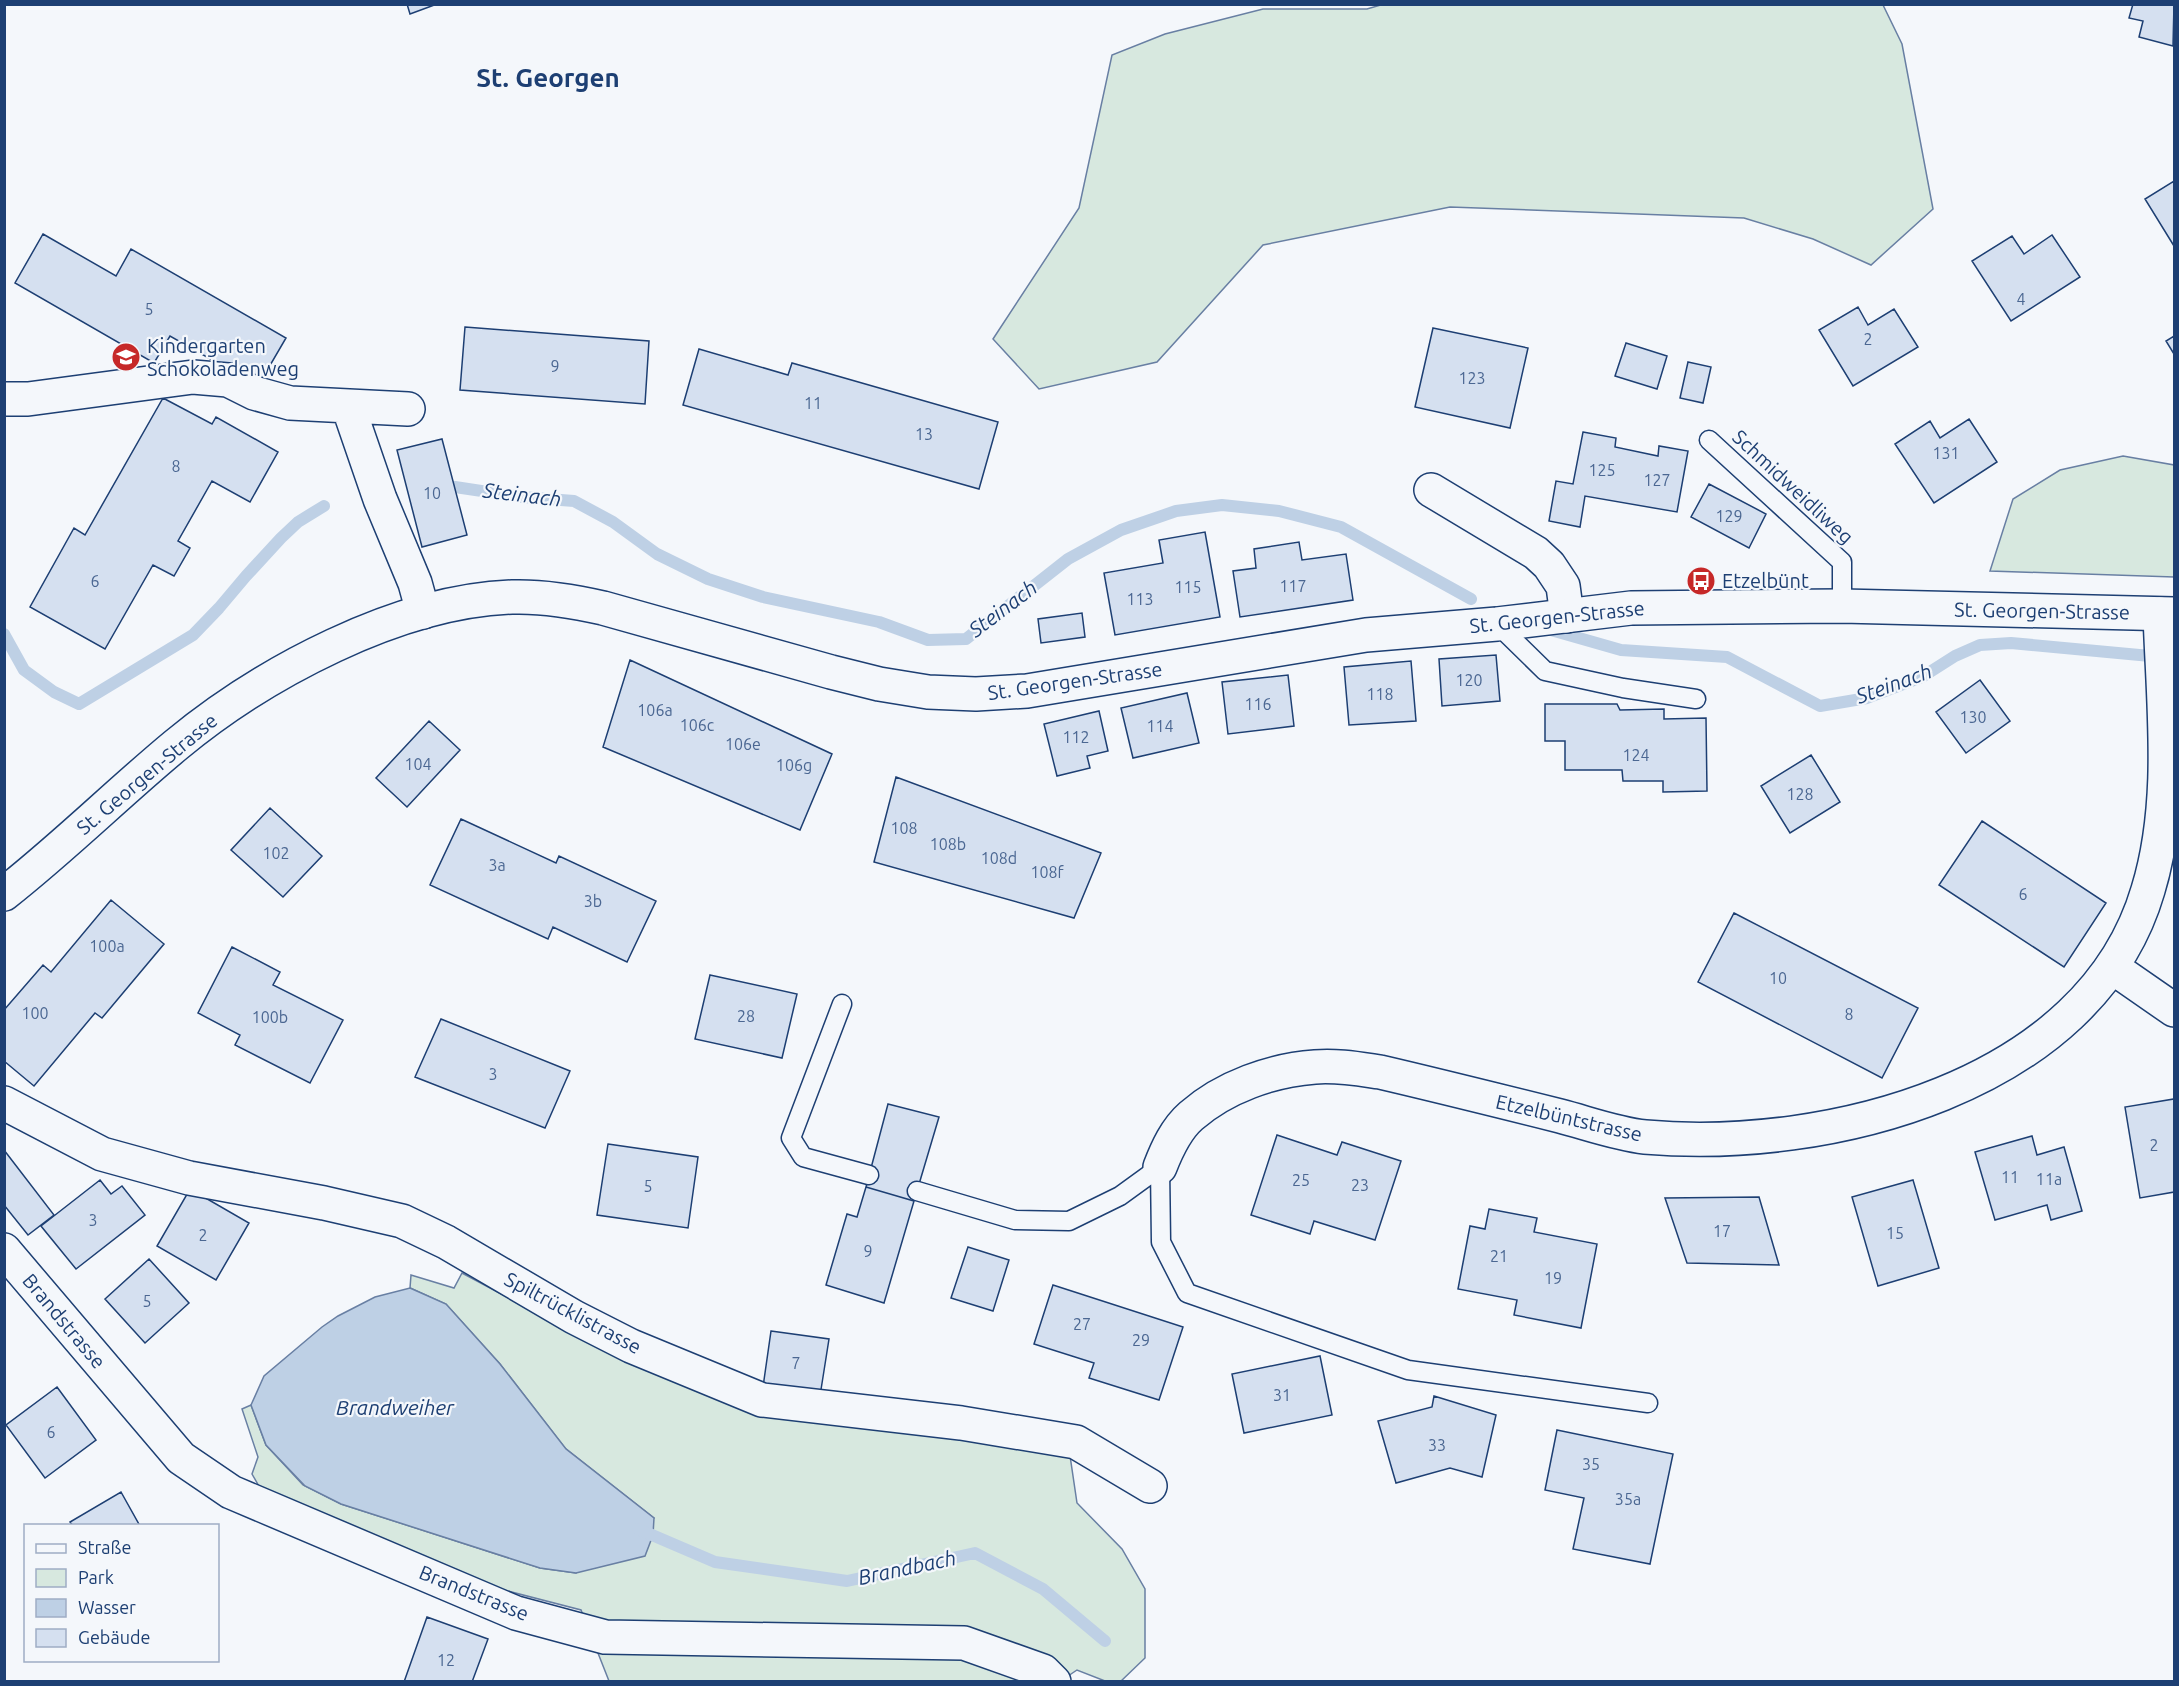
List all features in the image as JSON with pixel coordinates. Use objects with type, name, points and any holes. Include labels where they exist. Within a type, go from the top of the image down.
[{"type":"street","points":[[4,399],[28,399],[193,376],[228,380],[262,396],[290,403],[408,409]]},
{"type":"street","points":[[348,406],[380,499],[415,584],[423,612]]},
{"type":"street","points":[[1431,490],[1536,553],[1549,565],[1563,586],[1564,616]]},
{"type":"street","name":"St. Georgen-Strasse","points":[[4,894],[177,745],[222,711],[318,654],[370,631],[452,603],[513,597],[573,602],[603,608],[879,684],[928,692],[976,694],[1037,690],[1366,635],[1660,607],[1842,606],[2165,624]]},
{"type":"street","name":"Etzelbüntstrasse","points":[[1160,1167],[1169,1144],[1190,1116],[1224,1093],[1251,1082],[1315,1067],[1348,1067],[1380,1072],[1641,1137],[1699,1140],[1757,1138],[1814,1131],[1875,1117],[1925,1100],[2000,1066],[2027,1051],[2058,1027],[2087,998],[2112,967],[2148,893],[2158,854],[2165,769],[2163,695],[2165,624]]},
{"type":"street","points":[[2112,967],[2175,1010]]},
{"type":"street","name":"Spiltrücklistrasse","points":[[4,1103],[102,1154],[189,1178],[324,1203],[402,1221],[446,1242],[574,1317],[631,1346],[762,1400],[961,1423],[1076,1442],[1150,1486]]},
{"type":"street","name":"Brandstrasse","points":[[4,1250],[181,1458],[231,1492],[516,1613],[605,1637],[964,1643],[1043,1671],[1054,1682]]},
{"type":"lane","name":"Schmidweidliweg","points":[[1709,440],[1842,561],[1842,606]]},
{"type":"lane","points":[[1497,624],[1545,671],[1623,688],[1696,699]]},
{"type":"lane","points":[[842,1004],[791,1138],[804,1157],[869,1175]]},
{"type":"lane","name":"Etzelbüntstrasse","points":[[918,1191],[1015,1220],[1069,1221],[1120,1196],[1160,1167]]},
{"type":"lane","name":"Etzelbüntstrasse","points":[[1160,1167],[1161,1242],[1187,1293],[1408,1370],[1648,1403]]},
{"type":"green space","points":[[1384,4],[1883,5],[1902,44],[1933,209],[1871,265],[1813,239],[1744,218],[1450,207],[1263,245],[1157,362],[1039,389],[993,339],[1079,208],[1112,55],[1165,34],[1263,9],[1367,9]]},
{"type":"green space","points":[[2123,456],[2174,465],[2174,577],[1990,571],[2013,499],[2060,470]]},
{"type":"green space","points":[[462,1273],[616,1355],[1069,1449],[1077,1503],[1122,1549],[1145,1589],[1145,1658],[1120,1682],[1105,1681],[1077,1670],[1059,1682],[609,1681],[581,1610],[492,1587],[272,1509],[252,1474],[258,1457],[242,1409],[251,1405],[266,1445],[303,1485],[341,1504],[540,1568],[576,1573],[654,1518],[565,1448],[500,1364],[446,1304],[410,1288],[411,1275],[454,1288]]},
{"type":"water","name":"Brandweiher","points":[[410,1288],[446,1304],[500,1364],[566,1449],[654,1518],[653,1535],[645,1556],[576,1573],[540,1568],[341,1504],[305,1486],[266,1445],[251,1405],[264,1376],[338,1316],[375,1297]]},
{"type":"building","points":[[407,4],[437,4],[410,14]]},
{"type":"building","points":[[2133,4],[2174,4],[2173,46],[2139,37],[2143,21],[2129,18]]},
{"type":"building","points":[[2174,181],[2174,246],[2145,199]]},
{"type":"building","points":[[43,234],[116,276],[131,249],[286,338],[258,386],[170,336],[154,363],[15,283]]},
{"type":"building","points":[[2052,235],[2080,277],[2011,321],[1972,261],[2012,236],[2024,254]]},
{"type":"building","points":[[1858,307],[1868,325],[1894,309],[1918,347],[1853,386],[1819,330]]},
{"type":"building","points":[[465,327],[649,341],[645,404],[460,390]]},
{"type":"building","points":[[1433,328],[1528,348],[1510,428],[1415,407]]},
{"type":"building","points":[[2174,336],[2174,354],[2166,341]]},
{"type":"building","points":[[1626,343],[1667,356],[1657,389],[1615,376]]},
{"type":"building","points":[[699,349],[788,375],[792,363],[998,422],[979,489],[683,405]]},
{"type":"building","points":[[1688,362],[1711,367],[1703,403],[1680,398]]},
{"type":"building","points":[[163,398],[212,424],[216,417],[278,452],[250,502],[212,481],[178,541],[190,548],[174,576],[153,565],[105,649],[30,607],[74,528],[85,535]]},
{"type":"building","points":[[1969,419],[1997,462],[1934,503],[1895,444],[1930,421],[1940,438]]},
{"type":"building","points":[[1583,432],[1616,438],[1615,447],[1658,456],[1659,446],[1688,451],[1677,512],[1585,496],[1580,527],[1549,521],[1556,481],[1573,484]]},
{"type":"building","points":[[442,439],[467,535],[422,547],[397,450]]},
{"type":"building","points":[[1709,484],[1766,514],[1749,548],[1691,517]]},
{"type":"building","points":[[1205,532],[1220,617],[1115,635],[1104,573],[1163,563],[1159,540]]},
{"type":"building","points":[[1299,542],[1302,560],[1346,554],[1353,600],[1240,617],[1233,571],[1256,568],[1254,549]]},
{"type":"building","points":[[1082,613],[1085,637],[1041,643],[1038,619]]},
{"type":"building","points":[[1496,655],[1500,701],[1442,706],[1439,659]]},
{"type":"building","points":[[630,660],[832,754],[800,830],[603,747]]},
{"type":"building","points":[[1411,661],[1416,721],[1349,725],[1344,667]]},
{"type":"building","points":[[1288,675],[1294,726],[1228,734],[1222,682]]},
{"type":"building","points":[[1980,680],[2010,721],[1966,753],[1936,712]]},
{"type":"building","points":[[1187,693],[1199,743],[1133,758],[1121,708]]},
{"type":"building","points":[[1545,704],[1617,704],[1620,710],[1664,709],[1664,719],[1706,718],[1707,791],[1663,792],[1663,781],[1623,781],[1622,770],[1565,770],[1565,741],[1545,741]]},
{"type":"building","points":[[1099,711],[1108,751],[1087,756],[1090,768],[1057,776],[1044,724]]},
{"type":"building","points":[[429,721],[460,750],[407,807],[376,778]]},
{"type":"building","points":[[1811,755],[1840,802],[1790,833],[1761,786]]},
{"type":"building","points":[[896,777],[1101,853],[1074,918],[874,862]]},
{"type":"building","points":[[270,808],[322,856],[283,897],[231,850]]},
{"type":"building","points":[[461,819],[556,863],[559,856],[656,901],[627,962],[553,927],[548,939],[430,885]]},
{"type":"building","points":[[1982,821],[2106,903],[2064,967],[1939,885]]},
{"type":"building","points":[[111,900],[164,944],[102,1018],[95,1013],[34,1086],[4,1061],[4,1010],[43,965],[51,972]]},
{"type":"building","points":[[1734,913],[1918,1008],[1882,1078],[1698,982]]},
{"type":"building","points":[[232,947],[280,972],[273,985],[343,1020],[310,1083],[235,1045],[240,1035],[198,1013]]},
{"type":"building","points":[[710,975],[797,994],[782,1058],[695,1039]]},
{"type":"building","points":[[441,1019],[570,1071],[545,1128],[415,1077]]},
{"type":"building","points":[[2174,1099],[2174,1192],[2140,1198],[2125,1107]]},
{"type":"building","points":[[888,1104],[939,1117],[914,1201],[866,1187]]},
{"type":"building","points":[[1277,1135],[1337,1155],[1342,1142],[1401,1161],[1375,1240],[1314,1221],[1310,1234],[1251,1215]]},
{"type":"building","points":[[2032,1136],[2037,1155],[2064,1147],[2082,1211],[2051,1220],[2047,1205],[1995,1220],[1975,1152]]},
{"type":"building","points":[[608,1144],[698,1157],[688,1228],[597,1215]]},
{"type":"building","points":[[4,1150],[54,1215],[28,1235],[4,1205]]},
{"type":"building","points":[[100,1180],[111,1194],[122,1186],[145,1215],[76,1269],[41,1226]]},
{"type":"building","points":[[1913,1180],[1939,1268],[1878,1286],[1852,1197]]},
{"type":"building","points":[[866,1187],[914,1201],[884,1303],[826,1285],[847,1214],[857,1217]]},
{"type":"building","points":[[190,1189],[249,1223],[216,1280],[157,1246]]},
{"type":"building","points":[[1759,1197],[1779,1265],[1687,1263],[1665,1198]]},
{"type":"building","points":[[1489,1209],[1537,1218],[1534,1232],[1597,1244],[1581,1328],[1514,1315],[1517,1300],[1458,1289],[1470,1226],[1485,1229]]},
{"type":"building","points":[[968,1247],[1009,1260],[993,1311],[951,1298]]},
{"type":"building","points":[[149,1259],[189,1303],[145,1343],[105,1299]]},
{"type":"building","points":[[1053,1285],[1183,1327],[1159,1400],[1089,1378],[1094,1363],[1034,1344]]},
{"type":"building","points":[[771,1331],[829,1339],[820,1396],[763,1387]]},
{"type":"building","points":[[1320,1356],[1332,1415],[1244,1433],[1232,1374]]},
{"type":"building","points":[[57,1387],[96,1440],[45,1478],[6,1425]]},
{"type":"building","points":[[1434,1396],[1496,1415],[1482,1477],[1450,1468],[1396,1483],[1378,1421],[1432,1407]]},
{"type":"building","points":[[1557,1430],[1673,1454],[1650,1564],[1573,1549],[1584,1498],[1545,1490]]},
{"type":"building","points":[[121,1492],[139,1524],[72,1524],[70,1522]]},
{"type":"building","points":[[427,1617],[488,1639],[472,1682],[404,1682]]},
{"type":"waterway","name":"Steinach","points":[[455,487],[522,497],[574,501],[613,522],[657,554],[708,579],[763,597],[879,622],[928,640],[966,639],[1068,559],[1121,530],[1176,511],[1222,505],[1279,511],[1341,527],[1471,599]]},
{"type":"waterway","name":"Steinach","points":[[4,634],[24,670],[54,692],[79,704],[193,635],[281,538],[298,522],[324,506]]},
{"type":"waterway","name":"Steinach","points":[[1551,630],[1621,650],[1727,657],[1820,706],[1867,698],[1922,677],[1955,656],[1980,645],[2011,643],[2161,657]]},
{"type":"waterway","name":"Brandbach","points":[[638,1529],[715,1562],[847,1581],[975,1553],[1043,1589],[1105,1641]]},
{"type":"place","name":"Kindergarten Schokoladenweg","points":[[126,357]]},
{"type":"place","name":"Etzelbünt","points":[[1701,581]]},
{"type":"district","name":"St. Georgen","points":[[548,78]]}]
